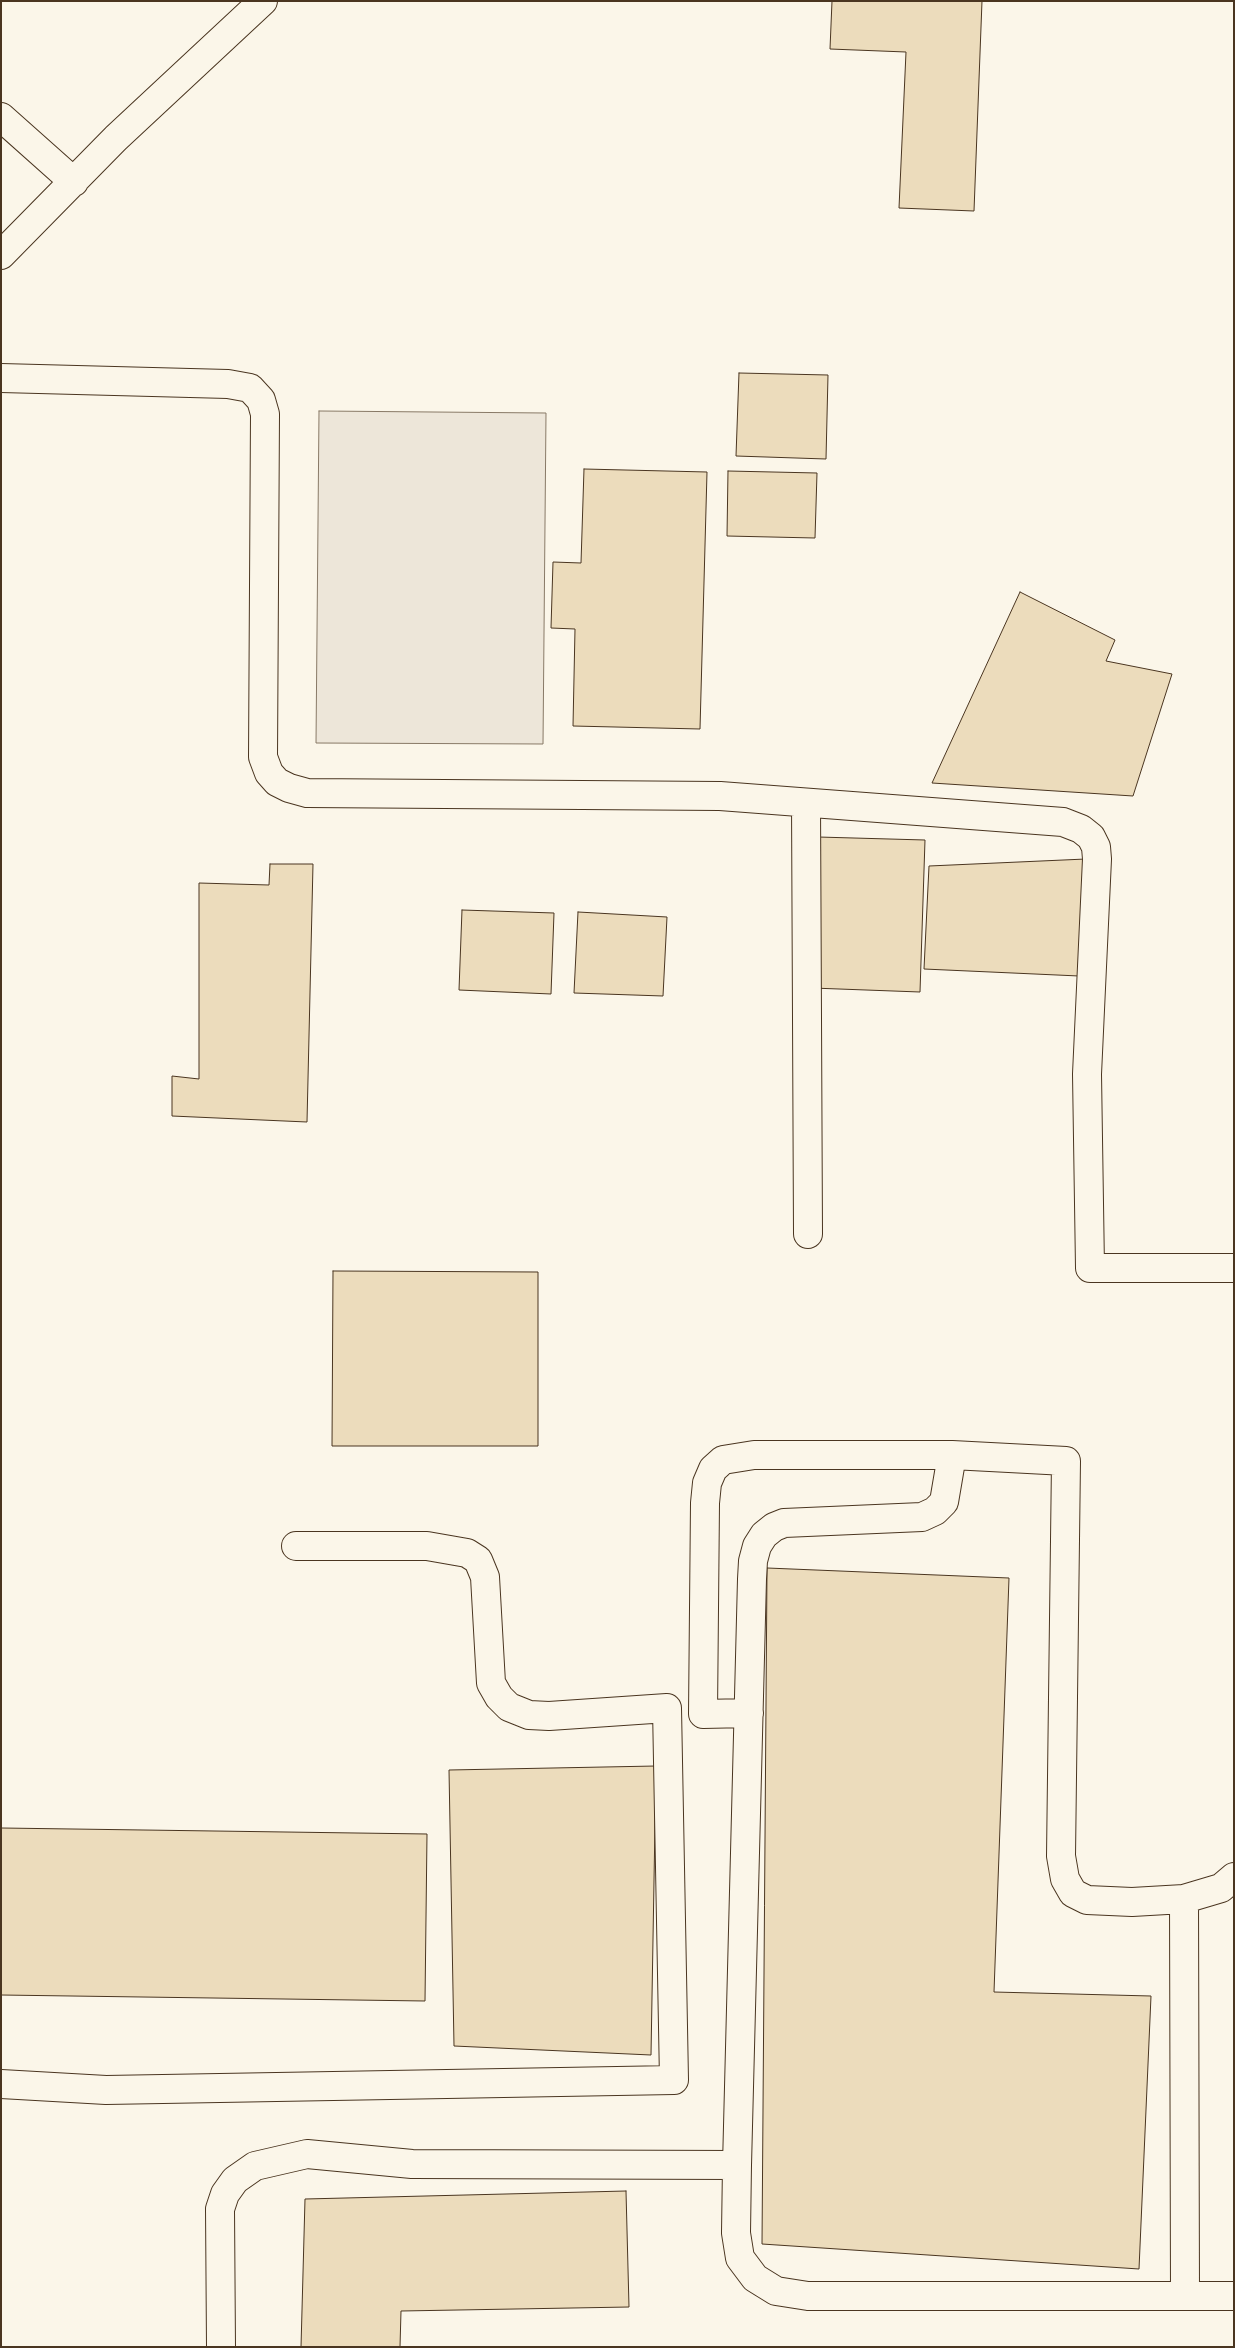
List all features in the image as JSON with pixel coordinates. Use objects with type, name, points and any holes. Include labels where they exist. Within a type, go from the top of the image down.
[{"type":"street","points":[[1,255],[116,138],[263,1]]},
{"type":"street","points":[[1,116],[74,182]]},
{"type":"street","points":[[1,378],[228,384],[250,388],[261,400],[264,414],[263,757],[269,773],[277,782],[288,788],[307,793],[720,796],[1063,822],[1081,828],[1091,837],[1096,847],[1097,859],[1087,1074],[1090,1268],[1234,1268]]},
{"type":"street","points":[[806,802],[808,1234]]},
{"type":"street","points":[[749,1713],[703,1714],[705,1503],[707,1483],[713,1469],[723,1460],[754,1455],[952,1455],[1066,1461],[1061,1856],[1065,1879],[1073,1894],[1087,1900],[1132,1902],[1184,1899],[1221,1888],[1234,1877]]},
{"type":"street","points":[[952,1455],[944,1502],[935,1511],[922,1517],[784,1524],[774,1527],[764,1535],[757,1546],[753,1561],[737,2165],[736,2233],[740,2258],[755,2278],[776,2291],[808,2296],[856,2298],[1185,2294],[1234,2296]]},
{"type":"street","points":[[1,2084],[106,2090],[674,2080],[667,1708],[549,1716],[529,1715],[509,1707],[499,1697],[491,1683],[485,1577],[478,1560],[467,1553],[427,1546],[296,1546]]},
{"type":"street","points":[[1184,1899],[1185,2294]]},
{"type":"street","points":[[221,2347],[220,2209],[225,2194],[235,2180],[255,2166],[307,2154],[412,2164],[737,2165]]},
{"type":"shaded area","points":[[319,411],[546,413],[543,744],[316,743]]},
{"type":"building","points":[[832,1],[982,1],[974,211],[899,208],[906,52],[830,49]]},
{"type":"building","points":[[739,373],[828,375],[826,459],[736,456]]},
{"type":"building","points":[[584,469],[707,472],[700,729],[573,726],[575,629],[551,628],[553,562],[581,563]]},
{"type":"building","points":[[728,471],[817,473],[815,538],[727,536]]},
{"type":"building","points":[[1020,592],[1115,640],[1106,661],[1172,674],[1133,796],[932,783]]},
{"type":"building","points":[[818,837],[925,840],[920,992],[812,988]]},
{"type":"building","points":[[1086,859],[1079,976],[924,969],[929,866]]},
{"type":"building","points":[[270,864],[313,864],[307,1122],[172,1116],[172,1076],[199,1079],[199,883],[269,885]]},
{"type":"building","points":[[462,910],[554,913],[551,994],[459,990]]},
{"type":"building","points":[[578,912],[667,917],[663,996],[574,993]]},
{"type":"building","points":[[333,1271],[538,1272],[538,1446],[332,1446]]},
{"type":"building","points":[[767,1568],[1009,1578],[994,1992],[1151,1996],[1139,2269],[762,2244]]},
{"type":"building","points":[[656,1766],[651,2055],[454,2046],[449,1770]]},
{"type":"building","points":[[1,1828],[427,1834],[425,2001],[1,1995]]},
{"type":"building","points":[[626,2191],[629,2307],[401,2311],[400,2347],[301,2347],[305,2199]]}]
